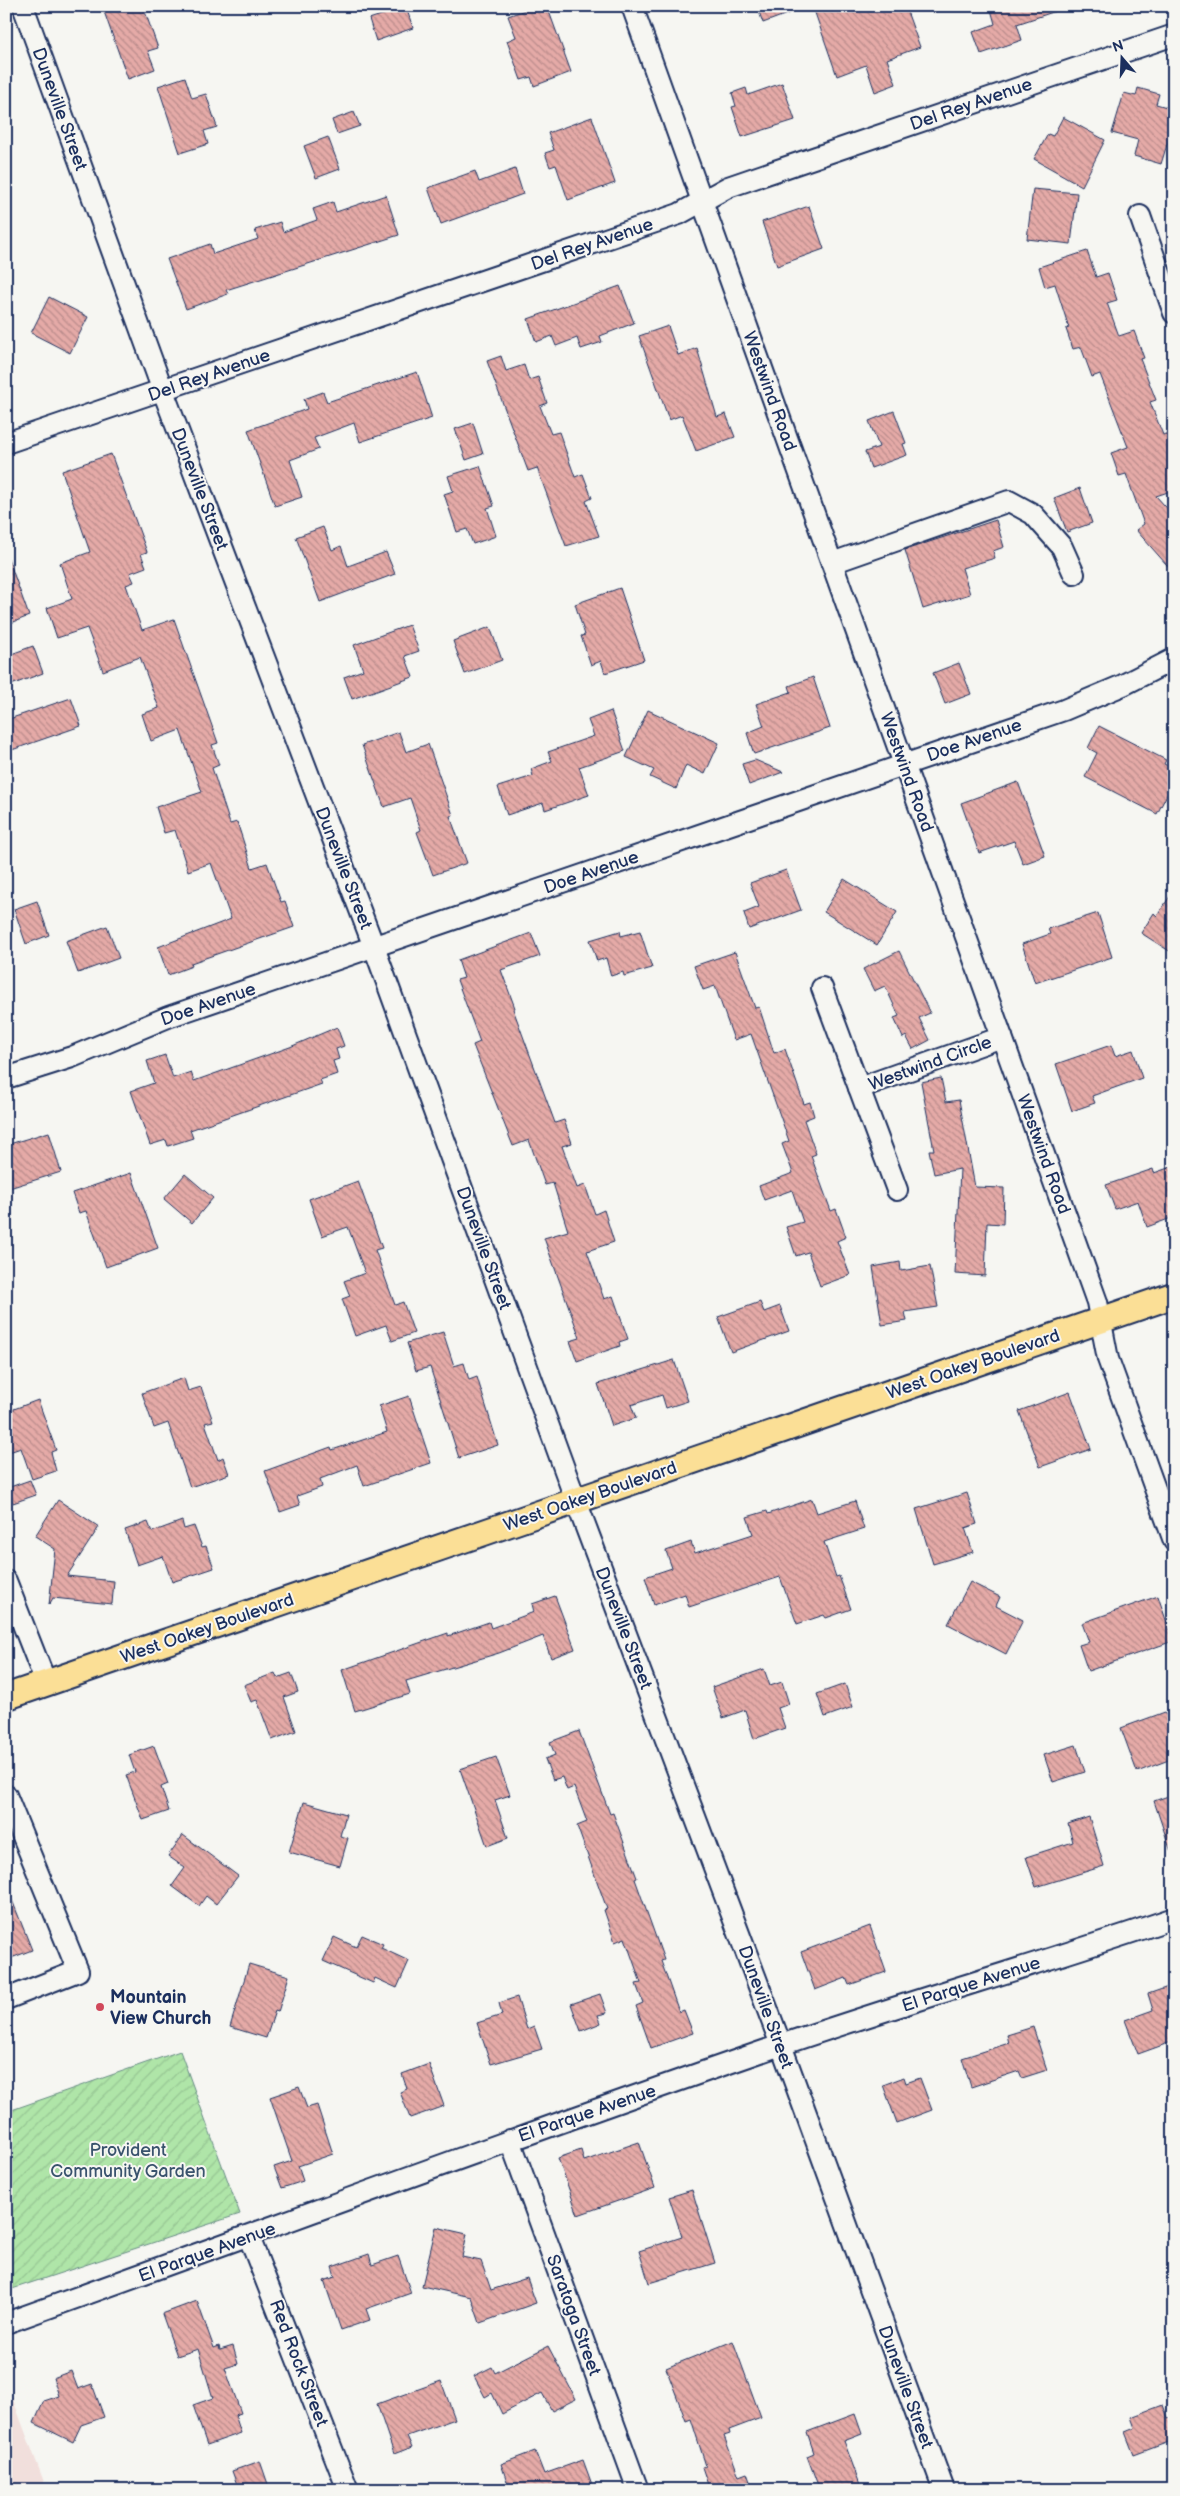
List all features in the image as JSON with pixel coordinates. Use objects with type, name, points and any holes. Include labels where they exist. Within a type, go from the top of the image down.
[{"type":"main road","name":"West Oakey Boulevard","points":[[6,1697],[1174,1295]]},
{"type":"street","name":"Duneville Street","points":[[23,6],[163,391],[374,947],[576,1501],[781,2045],[944,2490]]},
{"type":"street","name":"Westwind Road","points":[[632,6],[1102,1320],[1108,1359],[1174,1541]]},
{"type":"street","name":"Del Rey Avenue","points":[[6,443],[678,214],[728,187],[1174,35]]},
{"type":"street","points":[[1140,216],[1166,266],[1174,313]]},
{"type":"street","points":[[832,563],[1009,501],[1034,514],[1062,547],[1074,574]]},
{"type":"street","name":"Doe Avenue","points":[[6,1078],[72,1057],[168,1017],[1064,710],[1123,685],[1174,659]]},
{"type":"street","name":"Westwind Circle","points":[[822,988],[897,1190]]},
{"type":"street","name":"Westwind Circle","points":[[859,1088],[1002,1037]]},
{"type":"street","points":[[8,1591],[46,1683]]},
{"type":"street","points":[[6,1795],[78,1972],[6,1999]]},
{"type":"street","name":"El Parque Avenue","points":[[6,2323],[249,2237],[510,2140],[781,2045],[1075,1952],[1174,1918]]},
{"type":"street","name":"Saratoga Street","points":[[510,2140],[638,2490]]},
{"type":"street","name":"Red Rock Street","points":[[249,2237],[348,2490]]},
{"type":"shaded area","points":[[6,2381],[47,2490],[6,2490]]},
{"type":"green space","name":"Provident Community Garden","points":[[180,2051],[240,2214],[6,2291],[6,2112]]},
{"type":"building","points":[[102,6],[143,6],[158,48],[148,51],[155,69],[128,79]]},
{"type":"building","points":[[536,6],[547,6],[571,72],[534,86],[531,77],[521,80],[507,41],[516,37],[508,16]]},
{"type":"building","points":[[757,6],[803,6],[803,8],[763,23]]},
{"type":"building","points":[[823,6],[905,6],[920,47],[887,59],[896,84],[875,92],[866,65],[837,76],[814,10]]},
{"type":"building","points":[[990,6],[1062,6],[1062,9],[1017,24],[1022,40],[981,54],[973,32],[995,24]]},
{"type":"building","points":[[406,7],[413,28],[376,41],[369,19]]},
{"type":"building","points":[[185,77],[192,98],[206,94],[217,127],[204,131],[208,144],[180,153],[158,86]]},
{"type":"building","points":[[782,83],[795,120],[742,137],[732,107],[736,106],[732,93],[746,88],[748,95]]},
{"type":"building","points":[[1138,88],[1159,94],[1156,104],[1174,109],[1174,122],[1161,164],[1134,156],[1138,140],[1112,133],[1124,93],[1136,96]]},
{"type":"building","points":[[354,112],[360,126],[337,134],[332,120]]},
{"type":"building","points":[[592,117],[615,183],[568,200],[556,165],[550,167],[545,153],[554,150],[548,133]]},
{"type":"building","points":[[1063,117],[1105,140],[1082,186],[1034,159],[1048,134],[1053,136]]},
{"type":"building","points":[[328,137],[340,169],[316,178],[304,146]]},
{"type":"building","points":[[515,169],[523,194],[441,224],[428,188],[475,171],[479,182]]},
{"type":"building","points":[[1033,189],[1077,193],[1071,244],[1027,239]]},
{"type":"building","points":[[386,195],[399,235],[226,290],[228,294],[186,309],[167,259],[210,244],[213,254],[258,239],[255,230],[280,222],[283,232],[317,220],[313,209],[333,202],[336,212]]},
{"type":"building","points":[[809,206],[824,249],[777,266],[762,222]]},
{"type":"building","points":[[1087,251],[1096,277],[1108,273],[1117,300],[1107,303],[1119,336],[1134,331],[1144,358],[1140,359],[1156,400],[1150,402],[1163,435],[1170,432],[1174,442],[1174,490],[1156,496],[1174,516],[1174,573],[1136,530],[1144,524],[1126,474],[1119,476],[1111,453],[1128,447],[1100,374],[1092,377],[1081,347],[1073,349],[1066,329],[1069,328],[1055,284],[1045,287],[1039,267]]},
{"type":"building","points":[[620,286],[634,323],[600,336],[602,342],[581,349],[577,338],[556,346],[552,336],[536,342],[528,319]]},
{"type":"building","points":[[49,297],[88,317],[70,353],[31,333]]},
{"type":"building","points":[[668,326],[678,355],[697,348],[717,417],[726,414],[735,437],[696,451],[682,415],[669,420],[639,336]]},
{"type":"building","points":[[501,356],[506,371],[524,365],[529,380],[538,377],[547,403],[540,406],[551,434],[559,432],[575,477],[583,474],[592,498],[586,501],[599,536],[566,546],[537,468],[528,471],[487,361]]},
{"type":"building","points":[[417,372],[432,418],[360,442],[354,423],[314,438],[319,449],[290,460],[302,497],[275,506],[248,430],[307,409],[304,399],[323,392],[327,402]]},
{"type":"building","points":[[894,411],[906,443],[903,444],[907,455],[871,468],[865,452],[879,447],[869,421]]},
{"type":"building","points":[[473,423],[483,454],[466,460],[455,429]]},
{"type":"building","points":[[111,454],[147,552],[141,554],[146,567],[130,573],[134,582],[126,585],[142,630],[174,619],[218,743],[212,745],[219,765],[212,768],[230,824],[237,822],[252,868],[267,863],[281,902],[285,901],[294,927],[191,963],[192,966],[168,975],[158,947],[231,919],[211,863],[188,871],[175,830],[164,833],[156,807],[202,792],[180,730],[151,741],[142,714],[159,708],[140,657],[103,671],[87,628],[57,638],[47,608],[72,599],[60,563],[90,552],[62,471]]},
{"type":"building","points":[[480,466],[494,506],[487,508],[496,536],[473,544],[467,529],[457,532],[444,494],[453,491],[448,476]]},
{"type":"building","points":[[1080,488],[1092,523],[1067,532],[1054,498]]},
{"type":"building","points":[[996,520],[1004,547],[993,551],[995,558],[962,568],[970,594],[923,609],[905,550]]},
{"type":"building","points":[[323,527],[332,550],[341,546],[348,566],[386,552],[395,574],[320,602],[296,537]]},
{"type":"building","points":[[6,558],[8,558],[29,616],[6,625]]},
{"type":"building","points":[[620,588],[644,660],[605,673],[601,661],[591,665],[581,636],[585,635],[575,604]]},
{"type":"building","points":[[409,625],[419,651],[405,656],[413,677],[352,699],[344,677],[363,670],[354,645]]},
{"type":"building","points":[[490,627],[502,660],[465,674],[453,641]]},
{"type":"building","points":[[33,646],[43,673],[6,687],[6,656]]},
{"type":"building","points":[[959,663],[971,694],[945,704],[933,673]]},
{"type":"building","points":[[813,677],[830,728],[754,754],[747,733],[764,726],[756,704],[791,692],[789,686]]},
{"type":"building","points":[[71,698],[81,726],[6,752],[6,720]]},
{"type":"building","points":[[648,710],[719,743],[705,774],[686,765],[676,789],[650,777],[654,770],[626,757]]},
{"type":"building","points":[[611,711],[625,751],[579,767],[589,795],[545,810],[543,803],[507,815],[498,787],[533,776],[531,769],[552,761],[548,752],[594,736],[588,720]]},
{"type":"building","points":[[1099,726],[1166,760],[1164,764],[1174,769],[1174,781],[1157,814],[1085,777],[1097,753],[1088,748]]},
{"type":"building","points":[[399,732],[406,752],[428,744],[453,815],[450,816],[467,863],[433,875],[417,832],[421,830],[410,798],[384,807],[362,745]]},
{"type":"building","points":[[755,760],[783,772],[749,785],[742,764]]},
{"type":"building","points":[[1018,782],[1045,856],[1023,864],[1014,841],[979,853],[961,803]]},
{"type":"building","points":[[786,870],[801,910],[749,929],[744,913],[759,907],[750,883]]},
{"type":"building","points":[[844,879],[897,912],[877,945],[824,912]]},
{"type":"building","points":[[1174,890],[1174,954],[1141,933],[1154,913],[1157,916]]},
{"type":"building","points":[[37,901],[49,935],[26,944],[14,909]]},
{"type":"building","points":[[1098,913],[1112,957],[1035,983],[1022,944],[1050,934],[1048,929]]},
{"type":"building","points":[[107,926],[119,958],[78,973],[66,941]]},
{"type":"building","points":[[620,931],[621,936],[640,931],[652,968],[624,976],[623,972],[611,976],[606,958],[597,961],[590,940]]},
{"type":"building","points":[[531,933],[540,956],[501,970],[515,1008],[513,1009],[555,1123],[564,1120],[572,1143],[562,1146],[577,1188],[585,1185],[595,1214],[604,1210],[614,1242],[587,1251],[604,1299],[613,1296],[628,1339],[619,1342],[620,1346],[577,1361],[570,1341],[580,1338],[544,1238],[568,1231],[553,1183],[545,1185],[529,1140],[513,1146],[473,1045],[480,1042],[457,980],[464,978],[458,960]]},
{"type":"building","points":[[899,951],[930,1013],[919,1018],[930,1040],[913,1049],[906,1036],[903,1038],[894,1018],[899,1016],[885,986],[874,991],[863,969]]},
{"type":"building","points":[[735,952],[755,1008],[759,1007],[774,1053],[785,1049],[804,1104],[810,1102],[814,1116],[804,1120],[816,1154],[811,1156],[831,1211],[836,1209],[846,1237],[837,1241],[850,1275],[820,1286],[808,1252],[796,1256],[786,1227],[803,1222],[792,1190],[764,1200],[759,1186],[793,1173],[782,1144],[789,1141],[751,1034],[734,1040],[715,986],[703,990],[694,966]]},
{"type":"building","points":[[337,1027],[344,1046],[336,1049],[339,1059],[333,1061],[337,1074],[320,1080],[322,1084],[190,1130],[193,1138],[168,1146],[166,1140],[150,1145],[131,1091],[154,1083],[147,1061],[165,1055],[173,1078],[191,1072],[194,1081],[290,1047]]},
{"type":"building","points":[[1111,1045],[1115,1056],[1133,1050],[1142,1078],[1092,1096],[1095,1103],[1072,1111],[1056,1064]]},
{"type":"building","points":[[941,1078],[946,1102],[959,1100],[975,1187],[1004,1188],[1003,1224],[987,1223],[985,1276],[955,1274],[960,1169],[934,1174],[929,1150],[934,1150],[921,1082]]},
{"type":"building","points":[[49,1132],[61,1172],[6,1189],[6,1145]]},
{"type":"building","points":[[1174,1166],[1174,1217],[1147,1227],[1138,1201],[1115,1209],[1106,1185],[1153,1169],[1154,1173]]},
{"type":"building","points":[[131,1173],[158,1248],[106,1267],[86,1211],[79,1213],[72,1193]]},
{"type":"building","points":[[185,1174],[213,1198],[192,1223],[164,1199]]},
{"type":"building","points":[[358,1181],[382,1248],[375,1250],[395,1305],[403,1302],[414,1333],[392,1341],[386,1325],[355,1336],[342,1299],[350,1296],[344,1281],[365,1273],[348,1227],[322,1236],[309,1199]]},
{"type":"building","points":[[900,1262],[901,1271],[930,1266],[938,1307],[905,1312],[907,1321],[882,1325],[873,1267]]},
{"type":"building","points":[[760,1302],[764,1312],[780,1306],[789,1331],[731,1352],[718,1317]]},
{"type":"building","points":[[443,1332],[454,1366],[464,1363],[469,1380],[477,1377],[498,1445],[459,1458],[430,1367],[416,1371],[407,1343]]},
{"type":"building","points":[[674,1360],[688,1401],[666,1408],[662,1395],[631,1405],[636,1418],[612,1426],[598,1384]]},
{"type":"building","points":[[184,1378],[188,1391],[201,1387],[213,1421],[205,1423],[218,1460],[223,1457],[229,1474],[190,1487],[168,1423],[154,1428],[142,1393]]},
{"type":"building","points":[[1070,1392],[1091,1449],[1040,1467],[1019,1411]]},
{"type":"building","points":[[409,1396],[431,1463],[364,1486],[357,1465],[320,1479],[322,1487],[297,1496],[300,1505],[280,1512],[265,1471],[331,1447],[332,1450],[387,1432],[379,1406]]},
{"type":"building","points":[[38,1400],[56,1450],[51,1452],[56,1471],[32,1479],[21,1448],[6,1453],[6,1426],[10,1424],[6,1412]]},
{"type":"building","points":[[30,1480],[36,1495],[13,1503],[7,1488]]},
{"type":"building","points":[[967,1493],[977,1524],[965,1528],[973,1552],[933,1564],[916,1509]]},
{"type":"building","points":[[812,1499],[817,1513],[855,1501],[864,1529],[824,1542],[836,1577],[839,1576],[851,1609],[826,1618],[824,1615],[797,1624],[780,1577],[689,1607],[685,1594],[654,1605],[645,1577],[672,1568],[666,1551],[691,1542],[695,1553],[753,1534],[747,1517],[767,1511],[768,1514]]},
{"type":"building","points":[[58,1500],[99,1527],[67,1576],[114,1581],[112,1604],[53,1598],[49,1605],[55,1549],[35,1536]]},
{"type":"building","points":[[182,1521],[184,1529],[194,1526],[202,1547],[206,1546],[214,1568],[172,1582],[163,1556],[137,1565],[125,1530],[148,1522],[152,1532]]},
{"type":"building","points":[[970,1582],[1000,1597],[996,1606],[1023,1620],[1006,1654],[948,1624]]},
{"type":"building","points":[[555,1596],[575,1649],[551,1658],[543,1636],[499,1653],[406,1681],[410,1694],[355,1711],[342,1670],[448,1633],[448,1636],[489,1622],[491,1628],[534,1612],[532,1604]]},
{"type":"building","points":[[1158,1596],[1173,1641],[1088,1671],[1079,1645],[1089,1642],[1082,1623]]},
{"type":"building","points":[[764,1669],[770,1686],[782,1682],[789,1704],[778,1708],[785,1728],[754,1739],[745,1710],[723,1718],[712,1687]]},
{"type":"building","points":[[275,1673],[277,1678],[291,1673],[298,1692],[284,1697],[296,1731],[272,1740],[257,1700],[251,1702],[244,1685]]},
{"type":"building","points":[[845,1684],[853,1707],[825,1717],[817,1694]]},
{"type":"building","points":[[1165,1712],[1174,1737],[1174,1758],[1137,1772],[1121,1728]]},
{"type":"building","points":[[579,1731],[610,1814],[613,1813],[637,1878],[635,1879],[664,1960],[661,1961],[679,2012],[684,2010],[693,2033],[651,2048],[636,2006],[643,2003],[636,1984],[641,1983],[625,1938],[615,1942],[604,1910],[607,1909],[577,1826],[587,1822],[574,1787],[567,1790],[562,1777],[553,1780],[545,1759],[555,1755],[550,1742]]},
{"type":"building","points":[[1076,1745],[1085,1772],[1053,1782],[1044,1755]]},
{"type":"building","points":[[154,1746],[168,1784],[161,1787],[169,1811],[143,1820],[126,1775],[135,1772],[129,1755]]},
{"type":"building","points":[[496,1757],[510,1795],[495,1800],[508,1838],[487,1846],[460,1769]]},
{"type":"building","points":[[1174,1794],[1174,1851],[1171,1852],[1154,1801]]},
{"type":"building","points":[[304,1802],[346,1814],[340,1836],[348,1838],[340,1866],[289,1852]]},
{"type":"building","points":[[1089,1817],[1104,1866],[1036,1887],[1026,1857],[1073,1842],[1068,1824]]},
{"type":"building","points":[[183,1835],[238,1876],[216,1904],[206,1896],[199,1906],[172,1886],[185,1868],[168,1856]]},
{"type":"building","points":[[6,1885],[32,1950],[6,1960]]},
{"type":"building","points":[[870,1926],[886,1972],[849,1985],[846,1978],[815,1990],[801,1952]]},
{"type":"building","points":[[362,1935],[383,1944],[381,1948],[409,1961],[397,1988],[375,1978],[373,1983],[323,1961],[334,1937],[356,1947]]},
{"type":"building","points":[[249,1964],[289,1976],[278,2012],[275,2011],[266,2038],[230,2027]]},
{"type":"building","points":[[1168,1987],[1174,2004],[1174,2041],[1138,2054],[1125,2020],[1153,2010],[1148,1994]]},
{"type":"building","points":[[600,1994],[607,2013],[598,2015],[601,2023],[581,2031],[571,2004]]},
{"type":"building","points":[[517,1997],[527,2029],[534,2026],[542,2049],[491,2064],[477,2023],[502,2015],[499,2003]]},
{"type":"building","points":[[1033,2027],[1047,2070],[1022,2078],[1019,2071],[971,2087],[962,2058],[1009,2043],[1007,2035]]},
{"type":"building","points":[[429,2064],[444,2106],[410,2118],[400,2092],[407,2089],[402,2074]]},
{"type":"building","points":[[904,2077],[906,2083],[920,2078],[932,2110],[897,2123],[883,2085]]},
{"type":"building","points":[[299,2087],[307,2108],[317,2105],[333,2154],[298,2166],[303,2181],[282,2188],[274,2167],[292,2161],[270,2097]]},
{"type":"building","points":[[639,2142],[655,2188],[578,2215],[558,2158],[581,2150],[584,2161]]},
{"type":"building","points":[[692,2190],[715,2263],[649,2283],[639,2251],[682,2237],[669,2197]]},
{"type":"building","points":[[436,2227],[467,2234],[462,2257],[481,2261],[491,2290],[527,2278],[536,2303],[480,2323],[471,2297],[422,2286]]},
{"type":"building","points":[[369,2254],[372,2265],[398,2256],[411,2293],[366,2309],[370,2320],[341,2330],[324,2281],[335,2277],[332,2267]]},
{"type":"building","points":[[197,2301],[214,2348],[219,2346],[220,2350],[233,2346],[238,2364],[225,2368],[241,2413],[235,2415],[241,2433],[207,2445],[193,2405],[213,2398],[198,2349],[177,2356],[162,2314]]},
{"type":"building","points":[[733,2341],[761,2418],[729,2430],[730,2434],[724,2436],[739,2476],[747,2473],[753,2490],[707,2490],[709,2488],[702,2467],[706,2466],[691,2419],[686,2421],[666,2368]]},
{"type":"building","points":[[548,2346],[576,2399],[552,2411],[542,2393],[502,2414],[492,2393],[485,2397],[474,2376],[492,2367],[495,2373]]},
{"type":"building","points":[[71,2371],[78,2389],[92,2384],[104,2417],[81,2425],[73,2442],[34,2423],[44,2401],[59,2396],[53,2378]]},
{"type":"building","points":[[441,2381],[455,2419],[407,2436],[412,2447],[394,2454],[377,2404]]},
{"type":"building","points":[[1163,2405],[1168,2418],[1174,2416],[1174,2440],[1134,2455],[1125,2432],[1135,2428],[1131,2417]]},
{"type":"building","points":[[855,2414],[862,2434],[844,2441],[862,2490],[828,2490],[827,2486],[819,2488],[807,2456],[814,2453],[807,2432]]},
{"type":"building","points":[[535,2451],[544,2474],[583,2460],[594,2490],[507,2490],[509,2487],[501,2464]]},
{"type":"building","points":[[260,2461],[270,2490],[239,2490],[232,2471]]},
{"type":"place","name":"Mountain View Church","points":[[100,2007]]}]
